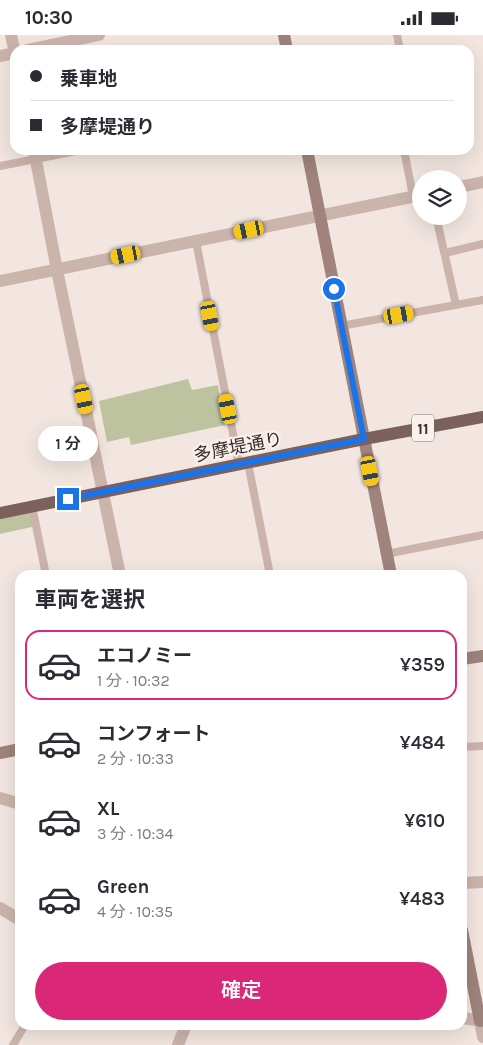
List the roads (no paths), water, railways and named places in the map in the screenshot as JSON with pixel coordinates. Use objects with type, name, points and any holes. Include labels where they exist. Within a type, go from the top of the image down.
[{"type":"main road","name":"多摩堤通り","points":[[0,513],[364,439],[483,417]]},
{"type":"street","points":[[51,45],[99,35]]},
{"type":"street","points":[[35,155],[119,570]]},
{"type":"street","points":[[308,155],[390,570]]},
{"type":"street","points":[[467,185],[483,182]]},
{"type":"street","points":[[0,281],[412,197]]},
{"type":"street","points":[[467,658],[483,655]]},
{"type":"street","points":[[0,753],[15,750]]},
{"type":"street","points":[[0,798],[15,802]]},
{"type":"street","points":[[467,883],[483,882]]},
{"type":"street","points":[[0,909],[15,917]]},
{"type":"street","points":[[467,954],[482,1021],[483,1037]]},
{"type":"street","points":[[467,1019],[482,1021]]},
{"type":"street","points":[[178,1045],[184,1030]]},
{"type":"lane","points":[[0,166],[35,155]]},
{"type":"lane","points":[[405,155],[412,178]]},
{"type":"lane","points":[[438,225],[456,305]]},
{"type":"lane","points":[[196,241],[243,464],[269,570]]},
{"type":"lane","points":[[445,253],[483,244]]},
{"type":"lane","points":[[341,326],[483,300]]},
{"type":"lane","points":[[32,506],[45,570]]},
{"type":"lane","points":[[386,554],[483,535]]},
{"type":"lane","points":[[467,747],[483,746]]},
{"type":"lane","points":[[13,1045],[22,1030]]}]
